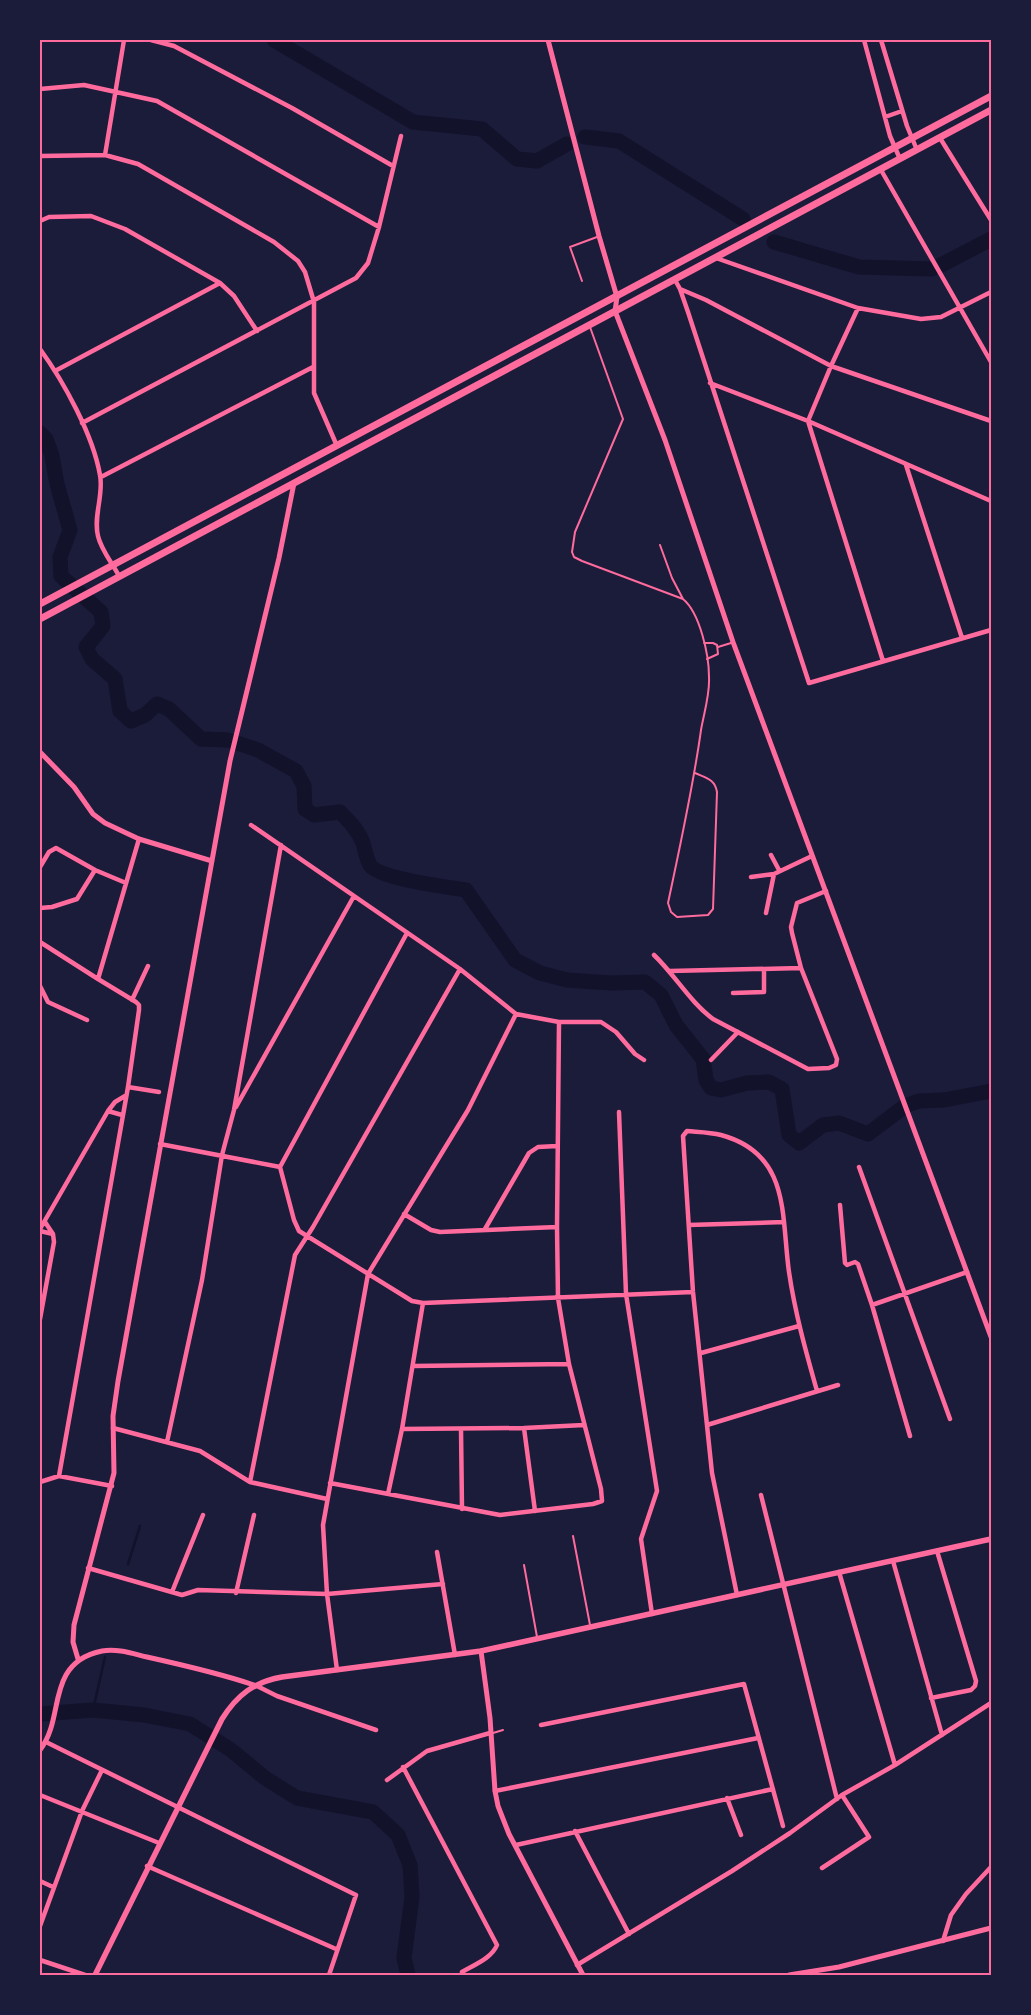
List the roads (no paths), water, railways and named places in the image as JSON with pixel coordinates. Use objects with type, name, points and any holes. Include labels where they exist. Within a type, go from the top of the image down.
[{"type":"main road","points":[[40,604],[991,96]]},
{"type":"main road","points":[[40,619],[991,110]]},
{"type":"main road","points":[[95,1975],[222,1719],[231,1706],[254,1685],[282,1677],[481,1651],[991,1539]]},
{"type":"street","points":[[105,155],[124,40]]},
{"type":"street","points":[[151,40],[174,46],[292,108],[393,166]]},
{"type":"street","points":[[174,46],[177,40]]},
{"type":"street","points":[[548,40],[599,236],[617,297],[615,311],[665,440],[733,642],[991,1337]]},
{"type":"street","points":[[864,40],[885,117],[900,159]]},
{"type":"street","points":[[881,40],[902,111],[917,150]]},
{"type":"street","points":[[40,89],[84,85],[157,101],[379,227]]},
{"type":"street","points":[[885,117],[902,111]]},
{"type":"street","points":[[82,423],[314,302],[356,278],[368,263],[379,227],[401,136]]},
{"type":"street","points":[[940,138],[991,220]]},
{"type":"street","points":[[40,156],[105,155],[138,164],[274,242],[298,261],[305,272],[314,302],[314,393],[337,446]]},
{"type":"street","points":[[881,170],[991,362]]},
{"type":"street","points":[[40,222],[49,217],[91,216],[124,229],[220,283],[234,296],[257,331]]},
{"type":"street","points":[[716,258],[858,308],[921,320],[941,317],[991,292]]},
{"type":"street","points":[[675,280],[680,289],[809,683],[991,630]]},
{"type":"street","points":[[55,371],[220,283]]},
{"type":"street","points":[[680,289],[706,300],[830,366],[991,421]]},
{"type":"street","points":[[858,308],[830,366],[808,421],[883,662]]},
{"type":"street","points":[[40,349],[55,371],[82,423],[95,454],[101,477],[98,535],[119,576]]},
{"type":"street","points":[[101,477],[313,367]]},
{"type":"street","points":[[710,383],[808,421],[906,465],[991,500]]},
{"type":"street","points":[[906,465],[962,638]]},
{"type":"street","points":[[78,1659],[73,1642],[74,1625],[88,1568],[112,1486],[114,1474],[113,1416],[117,1390],[230,761],[279,558],[294,483]]},
{"type":"street","points":[[40,752],[74,787],[93,814],[105,823],[139,839],[212,861]]},
{"type":"street","points":[[251,825],[460,969],[516,1014],[560,1022],[601,1022],[616,1032],[635,1054],[644,1060]]},
{"type":"street","points":[[98,979],[139,839]]},
{"type":"street","points":[[168,1442],[202,1280],[222,1155],[234,1110],[282,845]]},
{"type":"street","points":[[40,867],[49,852],[56,848],[95,870],[126,883]]},
{"type":"street","points":[[771,855],[779,870]]},
{"type":"street","points":[[751,877],[774,874],[812,856]]},
{"type":"street","points":[[40,908],[52,907],[77,899],[95,870]]},
{"type":"street","points":[[766,913],[774,874]]},
{"type":"street","points":[[654,955],[670,971],[703,1012],[808,1069],[828,1068],[836,1065],[837,1059],[801,968],[791,927],[797,903],[826,891]]},
{"type":"street","points":[[234,1110],[354,896]]},
{"type":"street","points":[[407,933],[280,1167],[294,1220],[299,1231],[412,1301],[423,1303],[693,1292]]},
{"type":"street","points":[[40,942],[139,1005],[128,1087],[58,1476]]},
{"type":"street","points":[[132,1000],[148,966]]},
{"type":"street","points":[[670,971],[688,969],[764,970],[801,968]]},
{"type":"street","points":[[250,1482],[295,1255],[460,969]]},
{"type":"street","points":[[733,993],[764,992],[764,970]]},
{"type":"street","points":[[40,986],[48,1002],[87,1020]]},
{"type":"street","points":[[337,1670],[327,1594],[323,1525],[368,1274],[468,1110],[516,1014]]},
{"type":"street","points":[[330,1483],[500,1515],[593,1504],[602,1501],[602,1489],[569,1364],[558,1298],[557,1226],[560,1022]]},
{"type":"street","points":[[711,1060],[738,1032]]},
{"type":"street","points":[[128,1087],[159,1092]]},
{"type":"street","points":[[53,1234],[40,1230],[108,1111],[115,1102],[125,1096]]},
{"type":"street","points":[[108,1111],[122,1114]]},
{"type":"street","points":[[620,1112],[626,1294],[657,1491],[641,1539],[652,1614]]},
{"type":"street","points":[[737,1595],[712,1473],[693,1292],[683,1136],[686,1131],[720,1135],[745,1145],[764,1162],[777,1181],[799,1326],[817,1391]]},
{"type":"street","points":[[160,1144],[280,1167]]},
{"type":"street","points":[[485,1229],[529,1153],[538,1147],[558,1146]]},
{"type":"street","points":[[859,1168],[950,1420]]},
{"type":"street","points":[[840,1205],[845,1263],[857,1263],[872,1305],[910,1436]]},
{"type":"street","points":[[404,1214],[432,1230],[440,1232],[557,1226]]},
{"type":"street","points":[[40,1319],[54,1242],[53,1234],[45,1222]]},
{"type":"street","points":[[689,1224],[784,1222]]},
{"type":"street","points":[[872,1305],[967,1272]]},
{"type":"street","points":[[388,1494],[402,1429],[423,1303]]},
{"type":"street","points":[[700,1353],[799,1326]]},
{"type":"street","points":[[413,1366],[569,1364]]},
{"type":"street","points":[[707,1425],[838,1384]]},
{"type":"street","points":[[402,1429],[524,1428],[584,1425]]},
{"type":"street","points":[[113,1428],[206,1454],[250,1482],[327,1499]]},
{"type":"street","points":[[461,1428],[462,1509]]},
{"type":"street","points":[[524,1428],[535,1511]]},
{"type":"street","points":[[40,1482],[58,1476],[112,1486]]},
{"type":"street","points":[[761,1496],[837,1799]]},
{"type":"street","points":[[172,1592],[203,1515]]},
{"type":"street","points":[[236,1593],[254,1515]]},
{"type":"street","points":[[931,1698],[971,1690],[976,1686],[937,1551]]},
{"type":"street","points":[[437,1552],[455,1655]]},
{"type":"street","points":[[893,1560],[942,1735]]},
{"type":"street","points":[[88,1568],[182,1595],[198,1590],[236,1593],[327,1594],[442,1584]]},
{"type":"street","points":[[839,1572],[895,1765]]},
{"type":"street","points":[[40,1750],[46,1742],[54,1720],[58,1698],[66,1676],[78,1659],[102,1651],[114,1650],[189,1666],[254,1685],[277,1696],[376,1730]]},
{"type":"street","points":[[481,1651],[490,1718],[494,1791],[503,1819],[581,1975]]},
{"type":"street","points":[[541,1725],[744,1684],[783,1826]]},
{"type":"street","points":[[577,1965],[732,1872],[842,1795],[895,1765],[991,1703]]},
{"type":"street","points":[[387,1780],[426,1751],[490,1733]]},
{"type":"street","points":[[494,1791],[758,1738]]},
{"type":"street","points":[[46,1742],[356,1895],[328,1975]]},
{"type":"street","points":[[403,1767],[497,1945],[490,1954],[462,1972]]},
{"type":"street","points":[[40,1926],[82,1811],[102,1770]]},
{"type":"street","points":[[516,1845],[772,1789]]},
{"type":"street","points":[[40,1795],[159,1843]]},
{"type":"street","points":[[822,1868],[870,1837],[842,1795]]},
{"type":"street","points":[[727,1798],[741,1836]]},
{"type":"street","points":[[575,1831],[629,1934]]},
{"type":"street","points":[[148,1866],[336,1949]]},
{"type":"street","points":[[943,1941],[951,1915],[966,1894],[991,1867]]},
{"type":"street","points":[[40,1881],[53,1887]]},
{"type":"street","points":[[789,1975],[839,1967],[991,1928]]},
{"type":"street","points":[[40,1960],[85,1975]]},
{"type":"lane","points":[[582,282],[570,247],[599,236]]},
{"type":"lane","points":[[589,326],[623,419],[575,532],[572,552],[574,557],[582,561],[683,598],[688,602],[698,620],[707,659],[709,678],[695,773],[668,903],[671,912],[677,917],[708,915],[713,909],[716,784],[710,779],[695,773]]},
{"type":"lane","points":[[660,545],[672,578],[683,598]]},
{"type":"lane","points":[[704,643],[713,642],[718,647],[718,654],[707,659]]},
{"type":"lane","points":[[718,647],[733,642]]},
{"type":"lane","points":[[574,1536],[591,1628]]},
{"type":"lane","points":[[524,1565],[537,1639]]},
{"type":"lane","points":[[490,1733],[503,1730]]},
{"type":"waterway","points":[[274,40],[413,122],[482,129],[517,159],[537,161],[567,144]]},
{"type":"waterway","points":[[585,137],[619,141],[743,219]]},
{"type":"waterway","points":[[941,265],[991,239]]},
{"type":"waterway","points":[[774,242],[859,267],[932,269]]},
{"type":"waterway","points":[[40,433],[46,439],[52,456],[57,484],[70,530],[60,557],[61,576],[101,612],[103,626],[86,647],[92,659],[115,679],[120,711],[131,721],[145,715],[157,704],[169,709],[201,739],[228,740],[258,750],[296,771],[304,786],[305,809],[314,815],[340,812],[359,834],[370,865],[376,870],[415,882],[466,890],[515,960],[540,973],[567,980],[611,983],[645,982],[661,995],[676,1025],[703,1059],[706,1080],[711,1088],[721,1090],[747,1083],[769,1082],[782,1089],[789,1135],[799,1143],[823,1125],[839,1123],[868,1134],[905,1106],[919,1101],[944,1100],[991,1091]]},
{"type":"waterway","points":[[128,1564],[140,1526]]},
{"type":"waterway","points":[[93,1710],[105,1657]]},
{"type":"waterway","points":[[40,1714],[93,1710],[144,1715],[190,1724],[231,1750],[265,1778],[297,1798],[373,1812],[398,1835],[410,1865],[412,1897],[404,1958],[408,1975]]}]
